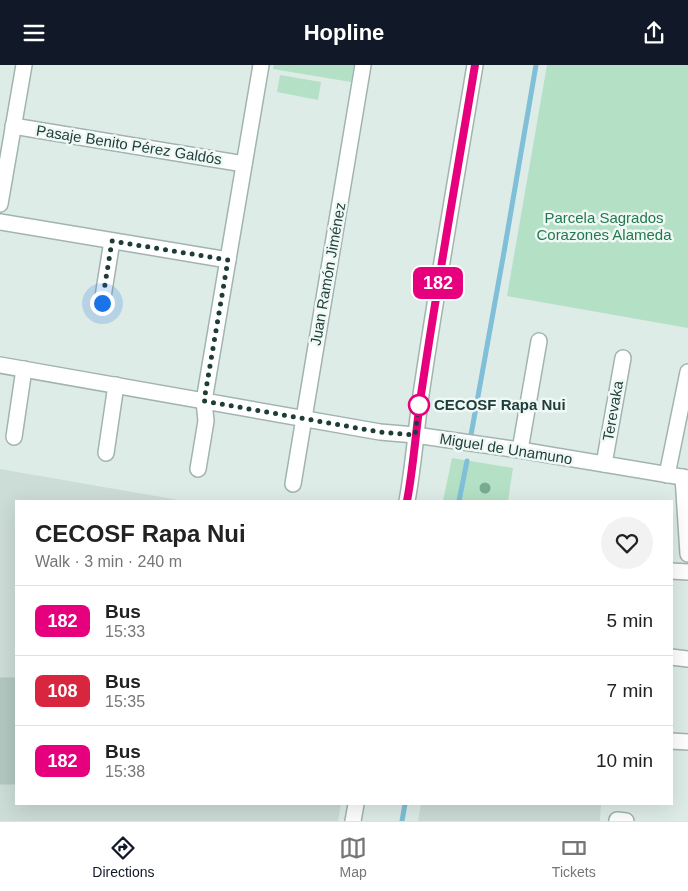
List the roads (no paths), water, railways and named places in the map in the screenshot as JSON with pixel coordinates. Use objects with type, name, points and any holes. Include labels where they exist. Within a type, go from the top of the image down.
[{"type":"street","points":[[0,204],[24,65]]},
{"type":"street","points":[[198,469],[206,421],[204,401],[259,65]]},
{"type":"street","name":"Juan Ramón Jiménez","points":[[293,484],[364,65]]},
{"type":"street","points":[[407,500],[440,269],[475,65]]},
{"type":"street","name":"Pasaje Benito Pérez Galdós","points":[[13,126],[244,164]]},
{"type":"street","points":[[0,222],[228,260]]},
{"type":"street","points":[[102,303],[112,241]]},
{"type":"street","points":[[520,451],[540,341]]},
{"type":"street","name":"Terevaka","points":[[604,464],[623,358]]},
{"type":"street","name":"Miguel de Unamuno","points":[[0,365],[380,432],[415,435],[685,477]]},
{"type":"street","points":[[14,437],[24,369]]},
{"type":"street","points":[[668,475],[688,372]]},
{"type":"street","points":[[106,453],[116,385]]},
{"type":"street","points":[[685,477],[688,554]]},
{"type":"street","points":[[673,571],[688,572]]},
{"type":"street","points":[[673,657],[688,659]]},
{"type":"street","points":[[673,741],[688,742]]},
{"type":"street","points":[[353,821],[356,805]]},
{"type":"street","points":[[617,820],[626,821]]},
{"type":"waterway","points":[[471,435],[536,65]]},
{"type":"waterway","points":[[459,500],[467,461]]},
{"type":"waterway","points":[[402,821],[405,805]]},
{"type":"place","name":"CECOSF Rapa Nui","points":[[419,405]]},
{"type":"park label","name":"Parcela Sagrados Corazones Alameda","points":[[604,226]]}]
